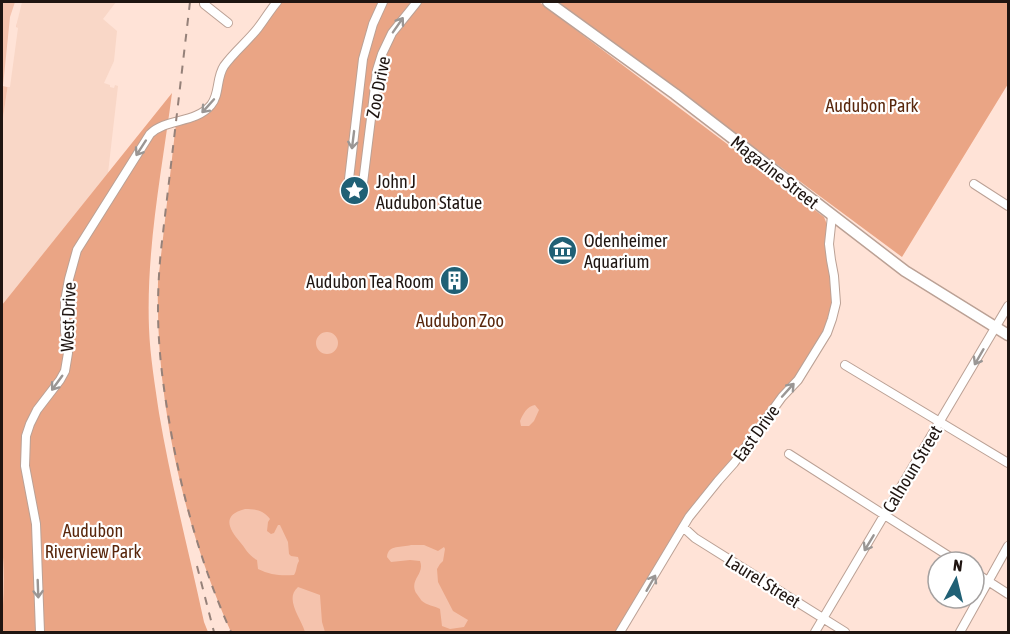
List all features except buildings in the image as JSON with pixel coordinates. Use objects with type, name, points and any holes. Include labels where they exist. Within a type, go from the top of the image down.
[{"type":"street","name":"West Drive","points":[[40,633],[36,524],[25,466],[26,436],[37,410],[65,371],[68,352],[65,332],[65,301],[77,250],[150,134],[160,126],[188,119],[206,110],[212,104],[223,67],[258,28],[277,2]]},
{"type":"street","name":"Zoo Drive","points":[[349,179],[363,59],[373,24],[383,2]]},
{"type":"street","name":"Zoo Drive","points":[[363,183],[377,70],[393,33],[417,2]]},
{"type":"street","name":"Magazine Street","points":[[548,2],[667,88],[905,271],[1008,335]]},
{"type":"street","points":[[204,3],[228,23]]},
{"type":"street","points":[[974,184],[1008,206]]},
{"type":"street","name":"East Drive","points":[[620,633],[689,517],[740,456],[798,380],[827,333],[836,303],[830,244],[832,216]]},
{"type":"street","name":"Calhoun Street","points":[[816,633],[1008,306]]},
{"type":"street","points":[[845,365],[1008,463]]},
{"type":"street","points":[[789,454],[939,550]]},
{"type":"street","name":"Laurel Street","points":[[683,527],[695,538],[845,633]]},
{"type":"street","points":[[960,633],[1008,546]]},
{"type":"street","points":[[988,581],[1008,594]]},
{"type":"shaded area","points":[[2,2],[20,2],[2,125]]},
{"type":"shaded area","points":[[20,2],[116,2],[103,19],[117,31],[114,61],[104,83],[114,88],[115,85],[118,86],[108,173],[2,305],[2,125]]},
{"type":"shaded area","points":[[327,332],[335,335],[338,343],[335,351],[327,354],[319,351],[316,343],[319,335]]},
{"type":"shaded area","points":[[535,405],[539,410],[534,421],[529,426],[521,426],[520,421],[524,413]]},
{"type":"shaded area","points":[[245,509],[253,509],[265,514],[270,519],[267,531],[271,534],[280,525],[288,542],[289,554],[298,557],[299,561],[294,575],[276,575],[258,569],[257,560],[247,552],[230,527],[230,518]]},
{"type":"shaded area","points":[[424,545],[438,551],[444,547],[443,561],[437,569],[438,582],[453,611],[468,620],[464,627],[450,629],[442,626],[440,609],[421,600],[416,593],[414,584],[420,570],[420,561],[391,562],[387,557],[393,548]]},
{"type":"shaded area","points":[[298,587],[320,595],[325,632],[305,632],[293,603],[294,592]]},
{"type":"green space","name":"Audubon Zoo","points":[[277,2],[539,2],[824,217],[830,232],[836,303],[815,354],[683,527],[620,632],[231,632],[199,549],[175,461],[161,371],[158,282],[176,123],[212,104],[223,67]]},
{"type":"green space","name":"Audubon Park","points":[[558,2],[1008,2],[1008,84],[902,257]]},
{"type":"green space","name":"Audubon Riverview Park","points":[[172,93],[152,239],[149,298],[150,339],[159,413],[169,466],[208,632],[2,632],[4,577],[2,305]]},
{"type":"pier","points":[[15,2],[22,2],[16,27],[18,28],[10,87],[7,87],[3,86],[10,17]]},
{"type":"railway","points":[[190,2],[160,257],[159,335],[166,401],[185,498],[210,579],[231,632]]},
{"type":"railway","points":[[197,566],[214,632]]},
{"type":"place","name":"John J Audubon Statue","points":[[355,191]]},
{"type":"place","name":"Odenheimer Aquarium","points":[[563,250]]},
{"type":"place","name":"Audubon Tea Room","points":[[455,281]]}]
